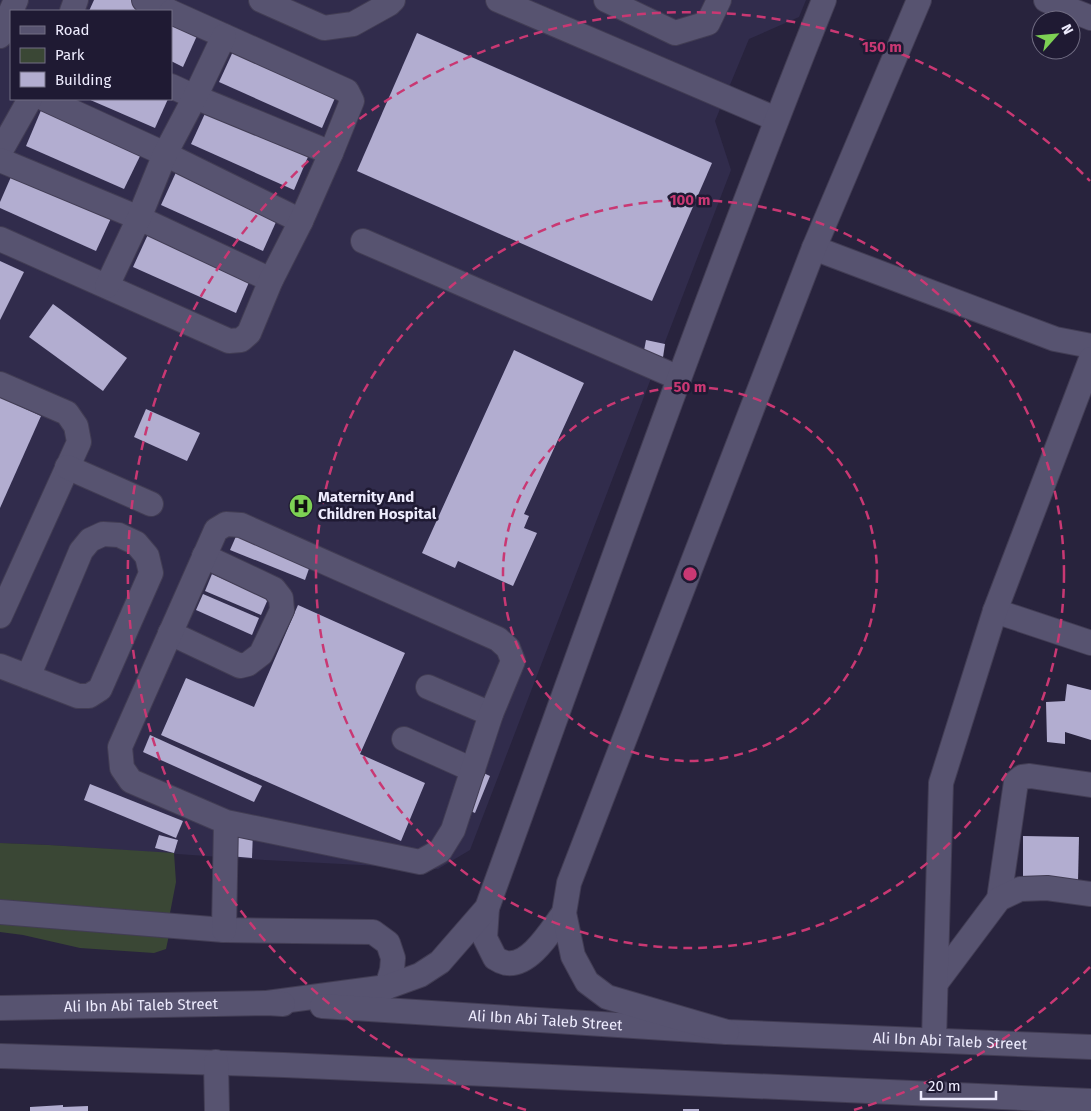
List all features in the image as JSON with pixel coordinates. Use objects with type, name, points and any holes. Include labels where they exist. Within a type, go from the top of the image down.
[{"type":"street","points":[[144,0],[166,10]]},
{"type":"street","points":[[261,0],[324,28],[353,24],[393,0]]},
{"type":"street","points":[[498,0],[776,119]]},
{"type":"street","points":[[606,0],[675,33],[708,23],[719,0]]},
{"type":"street","points":[[564,913],[537,949],[521,961],[507,963],[495,958],[485,938],[487,908],[679,378],[776,119],[824,0]]},
{"type":"street","points":[[727,1032],[607,996],[587,982],[573,956],[564,913],[569,883],[814,248],[919,0]]},
{"type":"street","points":[[1046,0],[1091,18]]},
{"type":"street","points":[[0,239],[229,341],[241,340],[249,333],[271,280],[301,221],[352,101],[347,91],[172,13]]},
{"type":"street","points":[[107,286],[139,218],[164,154],[195,97],[224,36]]},
{"type":"street","points":[[172,86],[331,153]]},
{"type":"street","points":[[0,152],[29,100]]},
{"type":"street","points":[[47,100],[164,154],[301,221]]},
{"type":"street","points":[[0,160],[139,218],[271,280]]},
{"type":"street","points":[[363,242],[679,378]]},
{"type":"street","points":[[814,248],[1055,339],[1091,346]]},
{"type":"street","points":[[934,1040],[941,783],[995,611],[1091,359]]},
{"type":"street","points":[[0,384],[67,413],[76,426],[78,442],[0,616]]},
{"type":"street","points":[[67,467],[151,504]]},
{"type":"street","points":[[226,524],[241,526],[498,639],[508,648],[513,661],[492,714],[453,830],[440,851],[420,862],[226,822],[131,781],[122,768],[120,748],[170,632],[216,530],[226,524]]},
{"type":"street","points":[[0,666],[28,677],[78,696],[90,696],[100,688],[151,573],[147,556],[136,543],[119,535],[103,534],[90,540],[81,551],[28,677]]},
{"type":"street","points":[[170,632],[240,666],[248,664],[261,654],[282,610],[281,598],[274,589],[204,556]]},
{"type":"street","points":[[995,611],[1091,643]]},
{"type":"street","points":[[428,687],[492,714]]},
{"type":"street","points":[[404,739],[473,770]]},
{"type":"street","points":[[1000,899],[1016,782],[1022,777],[1030,776],[1091,785]]},
{"type":"street","points":[[224,930],[226,822]]},
{"type":"street","points":[[936,983],[1000,899],[1020,889],[1047,888],[1091,894]]},
{"type":"street","points":[[267,1003],[387,987],[420,975],[440,962],[487,908]]},
{"type":"street","points":[[0,912],[224,930],[373,932],[388,943],[393,958],[387,987]]},
{"type":"street","name":"Ali Ibn Abi Taleb Street","points":[[0,1008],[267,1003],[727,1032],[1091,1047]]},
{"type":"street","points":[[0,1073],[10,1056],[216,1062],[1091,1101]]},
{"type":"street","points":[[216,1062],[216,1111]]},
{"type":"shaded area","name":"Maternity And Children Hospital","points":[[0,0],[806,0],[799,17],[749,39],[715,121],[731,170],[470,850],[438,869],[265,860],[0,843]]},
{"type":"green space","points":[[0,843],[174,853],[176,882],[166,949],[154,953],[80,948],[23,935],[0,932]]},
{"type":"building","points":[[94,0],[133,0],[157,10],[89,10]]},
{"type":"building","points":[[172,17],[200,29],[183,67],[172,62]]},
{"type":"building","points":[[417,33],[712,163],[652,301],[357,171]]},
{"type":"building","points":[[236,45],[338,91],[322,128],[219,82]]},
{"type":"building","points":[[90,100],[168,100],[155,128]]},
{"type":"building","points":[[208,107],[310,152],[294,190],[191,144]]},
{"type":"building","points":[[42,108],[142,152],[124,189],[26,146]]},
{"type":"building","points":[[178,168],[280,213],[263,251],[161,205]]},
{"type":"building","points":[[14,170],[113,214],[96,251],[0,208],[0,202]]},
{"type":"building","points":[[150,230],[252,275],[236,313],[133,267]]},
{"type":"building","points":[[0,261],[24,272],[0,320]]},
{"type":"building","points":[[53,304],[127,358],[103,391],[29,337]]},
{"type":"building","points":[[646,340],[665,344],[662,364],[642,361]]},
{"type":"building","points":[[514,350],[584,383],[524,514],[529,516],[524,528],[537,533],[513,586],[458,561],[455,568],[422,553]]},
{"type":"building","points":[[0,397],[41,416],[0,508]]},
{"type":"building","points":[[146,409],[200,433],[187,461],[134,437]]},
{"type":"building","points":[[237,534],[311,563],[305,580],[230,550]]},
{"type":"building","points":[[212,574],[268,599],[261,615],[205,591]]},
{"type":"building","points":[[203,594],[259,618],[252,635],[196,610]]},
{"type":"building","points":[[298,605],[405,653],[360,754],[425,783],[401,841],[161,735],[186,678],[254,707]]},
{"type":"building","points":[[1067,684],[1091,690],[1091,740],[1065,732],[1065,744],[1047,742],[1046,702],[1065,701]]},
{"type":"building","points":[[150,735],[262,786],[254,802],[143,752]]},
{"type":"building","points":[[479,771],[490,776],[475,813],[464,808]]},
{"type":"building","points":[[90,784],[183,821],[176,838],[84,800]]},
{"type":"building","points":[[230,830],[253,831],[252,858],[229,856]]},
{"type":"building","points":[[159,835],[178,840],[174,853],[155,848]]},
{"type":"building","points":[[1023,836],[1079,837],[1078,882],[1023,881]]},
{"type":"building","points":[[63,1105],[63,1107],[88,1106],[88,1111],[30,1111],[30,1107]]},
{"type":"building","points":[[683,1109],[699,1109],[699,1111],[683,1111]]},
{"type":"place","name":"Maternity And Children Hospital","points":[[301,506]]}]
